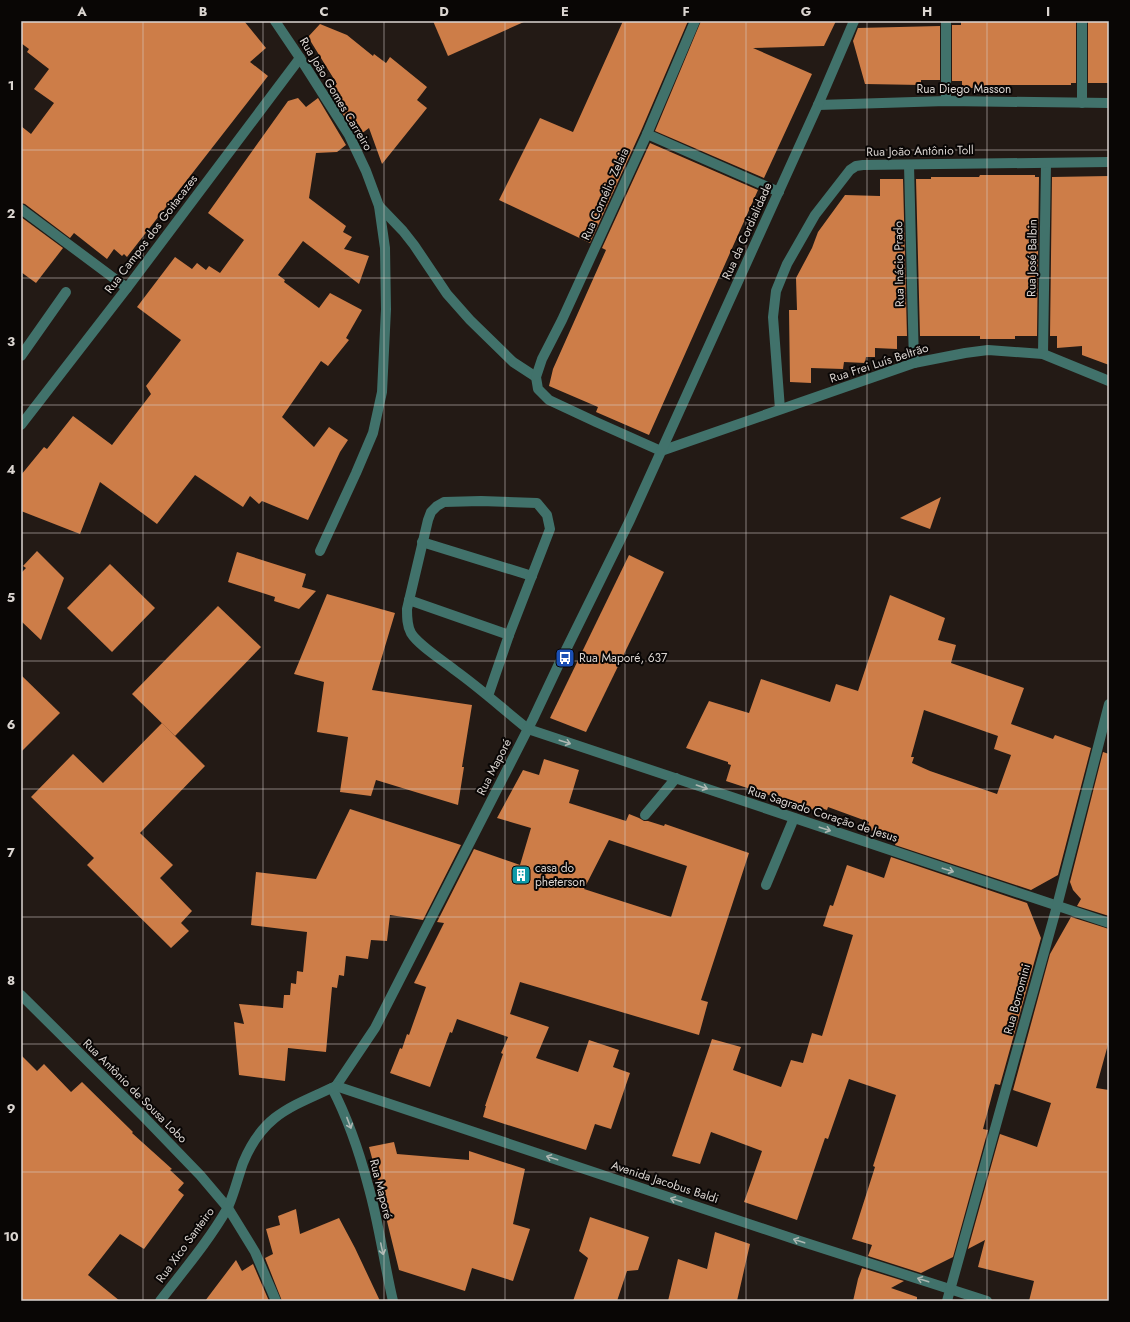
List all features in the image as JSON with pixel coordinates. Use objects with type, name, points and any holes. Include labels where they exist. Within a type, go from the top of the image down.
[{"type":"street","name":"Rua João Gomes Carreiro","points":[[275,21],[349,135],[366,171],[379,206],[385,248],[386,309],[382,392],[373,433],[320,551]]},
{"type":"street","name":"Rua Cornélio Zelaia","points":[[536,377],[542,359],[562,320],[647,134],[695,21]]},
{"type":"street","name":"Rua da Cordialidade","points":[[661,451],[779,192],[854,21]]},
{"type":"street","points":[[946,21],[946,101]]},
{"type":"street","points":[[1082,21],[1082,103]]},
{"type":"street","name":"Rua Campos dos Goitacazes","points":[[21,425],[24,413],[127,288],[300,58]]},
{"type":"street","name":"Rua Diego Masson","points":[[818,104],[946,101],[1109,103]]},
{"type":"street","points":[[647,134],[779,192]]},
{"type":"street","name":"Rua João Antônio Toll","points":[[780,409],[773,317],[776,291],[787,264],[815,215],[850,170],[856,166],[863,165],[1109,162]]},
{"type":"street","name":"Rua José Balbin","points":[[1043,354],[1046,163]]},
{"type":"street","name":"Rua Inácio Prado","points":[[910,165],[914,363]]},
{"type":"street","points":[[379,206],[414,245],[447,294],[470,320],[513,362],[536,377],[538,389],[549,400],[661,451]]},
{"type":"street","points":[[21,209],[127,288]]},
{"type":"street","points":[[21,356],[66,292]]},
{"type":"street","name":"Rua Frei Luís Beltrão","points":[[661,451],[914,363],[964,353],[988,350],[1043,354],[1109,381]]},
{"type":"street","name":"Rua Maporé","points":[[393,1301],[369,1186],[353,1135],[334,1087],[375,1028],[528,729],[630,520],[661,451]]},
{"type":"street","points":[[488,696],[509,635],[550,528],[547,515],[538,504],[481,501],[444,502],[431,512],[422,542],[407,609],[407,622],[411,634],[420,643],[528,729]]},
{"type":"street","points":[[422,542],[532,576]]},
{"type":"street","points":[[409,600],[509,635]]},
{"type":"street","name":"Rua Borromini","points":[[947,1301],[1056,906],[1109,704]]},
{"type":"street","name":"Rua Sagrado Coração de Jesus","points":[[528,729],[1109,923]]},
{"type":"street","points":[[646,815],[676,778]]},
{"type":"street","points":[[766,885],[794,818]]},
{"type":"street","name":"Rua Antônio de Sousa Lobo","points":[[21,995],[200,1175],[228,1208],[255,1252],[276,1301]]},
{"type":"street","name":"Rua Xico Santeiro","points":[[160,1301],[206,1242],[228,1208],[247,1153],[259,1132],[279,1114],[296,1104],[334,1087]]},
{"type":"street","name":"Avenida Jacobus Baldi","points":[[334,1087],[800,1241],[987,1301]]},
{"type":"building","points":[[21,21],[244,21],[266,48],[250,62],[268,76],[127,257],[124,254],[122,256],[114,249],[107,259],[74,233],[70,238],[25,204],[21,203],[21,126],[31,134],[54,103],[34,89],[49,69],[27,52],[29,49],[21,43]]},
{"type":"building","points":[[433,21],[526,21],[448,56]]},
{"type":"building","points":[[623,21],[688,21],[641,131],[590,243],[499,200],[540,118],[573,132]]},
{"type":"building","points":[[701,21],[836,21],[824,46],[753,48],[812,74],[764,178],[655,131]]},
{"type":"building","points":[[961,21],[1076,21],[1076,83],[1071,83],[1071,85],[987,85],[987,88],[962,88],[962,81],[952,81],[952,25],[961,25]]},
{"type":"building","points":[[1088,21],[1109,21],[1109,83],[1088,83]]},
{"type":"building","points":[[320,24],[347,35],[373,56],[374,54],[386,63],[390,57],[427,87],[417,100],[427,108],[382,164],[369,128],[357,137],[328,90],[337,84],[308,37]]},
{"type":"building","points":[[940,26],[940,80],[921,80],[921,85],[865,84],[853,41],[858,28]]},
{"type":"building","points":[[298,98],[306,107],[318,98],[346,145],[337,152],[316,153],[309,198],[346,226],[343,232],[352,237],[344,249],[369,256],[359,284],[303,241],[278,275],[285,280],[284,282],[319,308],[330,293],[362,310],[346,338],[349,340],[328,366],[321,361],[282,417],[314,447],[329,427],[348,440],[340,452],[308,520],[262,501],[259,504],[250,496],[243,507],[195,475],[157,524],[100,482],[80,534],[21,511],[21,475],[44,447],[47,449],[73,416],[112,445],[151,394],[146,386],[181,340],[137,307],[175,257],[192,269],[197,263],[206,270],[209,266],[220,273],[244,240],[208,213],[288,101]]},
{"type":"building","points":[[650,143],[758,190],[649,435],[596,412],[598,407],[549,386],[553,369],[606,250],[602,248]]},
{"type":"building","points":[[980,175],[1035,175],[1035,177],[1039,177],[1037,336],[1015,336],[1015,339],[980,339],[980,336],[920,336],[916,179],[931,179],[931,177],[979,177]]},
{"type":"building","points":[[1109,176],[1109,365],[1082,355],[1082,346],[1057,348],[1057,336],[1050,336],[1052,177]]},
{"type":"building","points":[[880,179],[903,179],[907,336],[897,336],[897,349],[875,348],[875,357],[866,357],[865,363],[844,362],[843,369],[811,368],[811,383],[790,382],[789,310],[797,310],[796,278],[812,248],[818,232],[845,195],[880,196]]},
{"type":"building","points":[[21,217],[63,248],[36,283],[21,272]]},
{"type":"building","points":[[941,497],[930,529],[900,518]]},
{"type":"building","points":[[37,551],[64,578],[41,640],[21,621],[21,573],[26,568],[23,566]]},
{"type":"building","points":[[237,552],[306,574],[302,587],[316,591],[299,609],[274,601],[275,597],[228,582]]},
{"type":"building","points":[[629,555],[664,572],[586,732],[550,718]]},
{"type":"building","points":[[110,564],[155,608],[112,652],[67,608]]},
{"type":"building","points":[[327,594],[395,613],[372,690],[472,705],[462,767],[464,767],[458,805],[376,780],[371,796],[340,792],[348,737],[317,732],[324,682],[294,674]]},
{"type":"building","points":[[890,595],[945,618],[938,640],[956,645],[951,663],[1024,688],[1011,724],[1053,739],[1055,735],[1091,748],[1058,875],[1031,890],[895,845],[897,839],[867,829],[869,822],[828,807],[827,810],[815,806],[814,810],[726,781],[731,765],[728,764],[728,762],[686,748],[709,701],[749,713],[761,679],[830,702],[836,684],[858,691]],"holes":[[[924,710],[998,736],[994,749],[1011,755],[997,794],[930,771],[912,763],[914,757],[911,757]]]},
{"type":"building","points":[[218,606],[261,647],[175,736],[132,694]]},
{"type":"building","points":[[21,675],[60,713],[21,752]]},
{"type":"building","points":[[162,723],[205,766],[140,833],[173,865],[160,878],[192,911],[181,923],[189,931],[171,948],[87,865],[94,858],[31,797],[73,754],[103,783]]},
{"type":"building","points":[[1103,752],[1109,754],[1109,916],[1077,906],[1081,899],[1073,890],[1070,882]]},
{"type":"building","points":[[544,759],[579,770],[569,803],[626,821],[629,814],[644,821],[664,826],[665,824],[749,853],[701,1000],[708,1002],[699,1035],[520,982],[510,1014],[549,1027],[536,1058],[578,1072],[589,1040],[619,1050],[613,1067],[630,1073],[611,1129],[595,1124],[586,1150],[483,1117],[485,1106],[503,1054],[501,1053],[508,1037],[457,1019],[452,1033],[450,1032],[430,1087],[390,1073],[400,1048],[402,1049],[407,1034],[409,1035],[426,987],[414,983],[444,923],[437,922],[474,849],[520,865],[531,828],[497,818],[523,770],[539,775]],"holes":[[[609,840],[687,866],[671,917],[584,889]]]},
{"type":"building","points":[[350,809],[461,845],[423,920],[390,915],[387,941],[371,940],[368,959],[346,956],[344,976],[339,975],[337,988],[332,987],[326,1052],[288,1048],[285,1081],[239,1075],[234,1022],[244,1024],[239,1004],[283,1008],[284,995],[290,995],[291,983],[296,984],[297,971],[303,972],[307,932],[251,925],[256,872],[316,879]]},
{"type":"building","points":[[891,857],[1027,903],[1041,938],[1000,1085],[995,1084],[983,1129],[988,1130],[953,1257],[921,1273],[868,1256],[872,1245],[852,1239],[875,1167],[873,1166],[896,1095],[849,1079],[828,1139],[825,1138],[797,1220],[744,1202],[762,1151],[711,1132],[700,1164],[672,1156],[712,1039],[741,1047],[733,1070],[781,1087],[791,1060],[803,1063],[812,1033],[822,1036],[853,935],[823,926],[830,905],[833,906],[847,865],[884,878]]},
{"type":"building","points":[[1071,917],[1109,929],[1109,1041],[1096,1088],[1109,1090],[1109,1301],[1029,1301],[1034,1281],[978,1267],[985,1240],[968,1249],[1000,1134],[1037,1147],[1051,1103],[1013,1090],[1050,954]]},
{"type":"building","points":[[21,1055],[37,1071],[44,1064],[71,1092],[82,1082],[133,1132],[132,1133],[172,1169],[170,1170],[184,1183],[178,1190],[184,1195],[144,1249],[120,1234],[88,1275],[120,1301],[21,1301]]},
{"type":"building","points":[[394,1142],[397,1154],[469,1160],[469,1151],[525,1169],[513,1224],[530,1229],[513,1281],[472,1268],[465,1291],[399,1270],[384,1209],[386,1210],[369,1147]]},
{"type":"building","points":[[296,1209],[300,1234],[339,1218],[380,1301],[282,1301],[265,1258],[273,1254],[266,1229],[280,1225],[278,1216]]},
{"type":"building","points":[[590,1217],[649,1237],[638,1270],[627,1271],[617,1301],[573,1301],[588,1258],[579,1251]]},
{"type":"building","points":[[715,1232],[750,1244],[737,1301],[668,1301],[678,1259],[707,1269]]},
{"type":"building","points":[[236,1260],[242,1271],[253,1264],[269,1301],[205,1301]]},
{"type":"building","points":[[862,1268],[904,1281],[891,1288],[917,1297],[917,1301],[853,1301]]},
{"type":"place","name":"Rua Maporé, 637","points":[[565,658]]},
{"type":"place","name":"casa do pheterson","points":[[521,875]]}]
